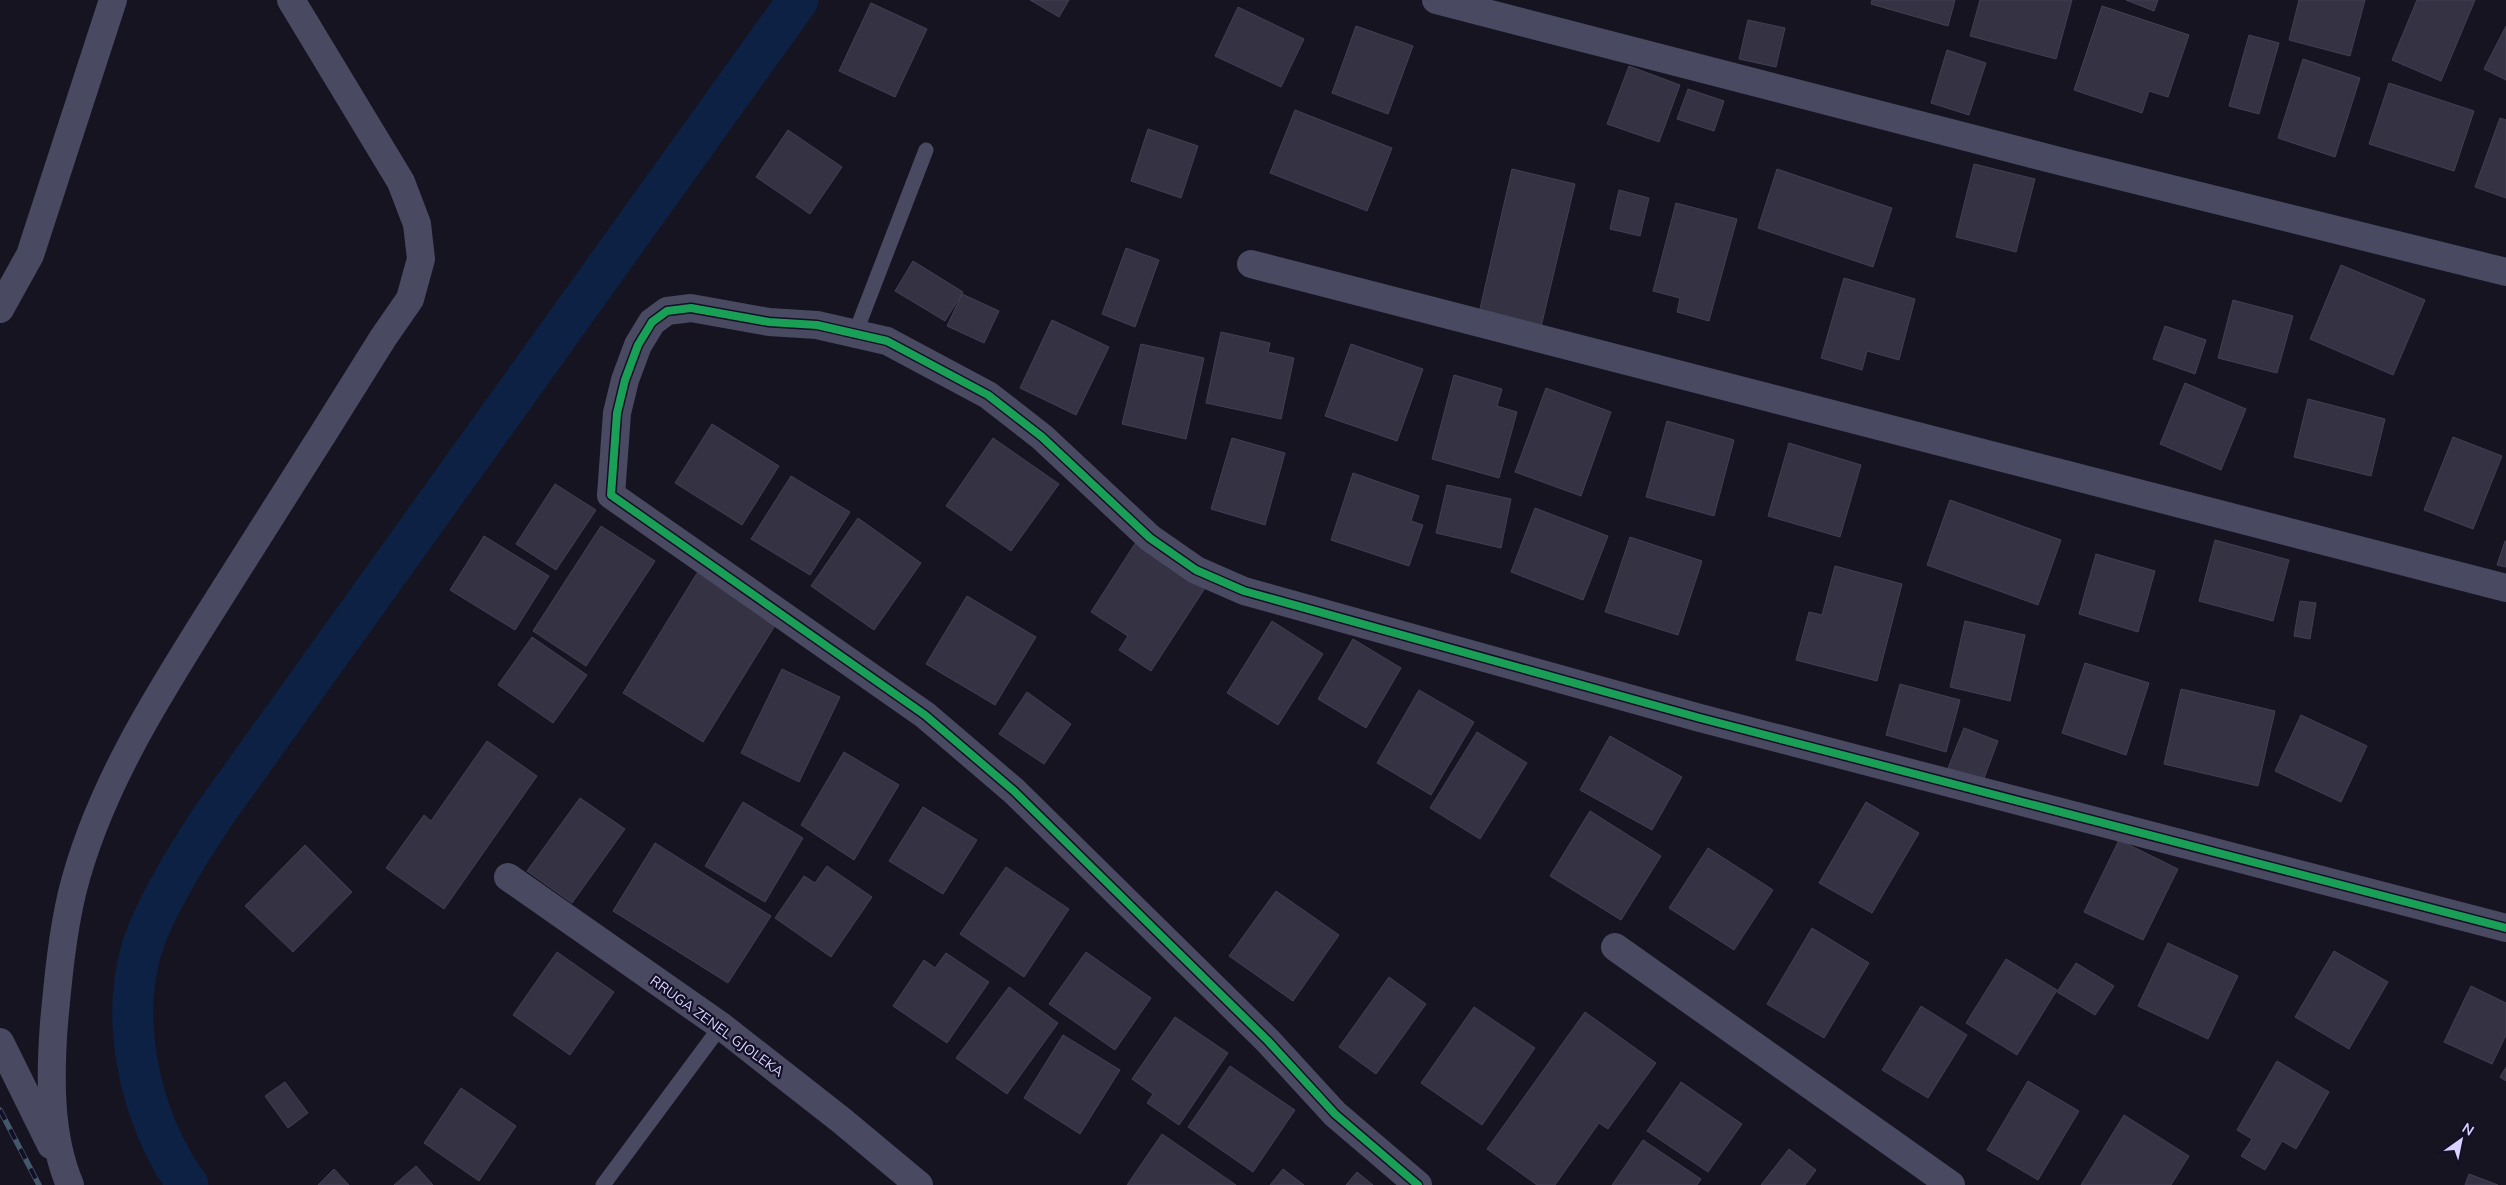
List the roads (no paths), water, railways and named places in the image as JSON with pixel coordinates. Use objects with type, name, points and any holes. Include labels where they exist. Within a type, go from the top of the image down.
[{"type":"street","points":[[0,309],[30,255],[112,0]]},
{"type":"street","points":[[65,1173],[53,1104],[52,1053],[63,940],[72,892],[90,840],[112,786],[158,696],[410,299],[421,259],[417,224],[401,182],[292,0]]},
{"type":"street","points":[[1436,0],[2067,163],[2506,272]]},
{"type":"street","points":[[1251,264],[2506,588]]},
{"type":"street","points":[[1418,1185],[1335,1114],[1268,1041],[1014,791],[925,715],[611,495],[617,413],[625,380],[638,345],[652,322],[667,311],[691,308],[770,322],[816,325],[887,342],[988,395],[1042,437],[1150,538],[1196,570],[1244,591],[1700,718],[2506,928]]},
{"type":"street","name":"RRUGA ZENEL GJOLEKA","points":[[508,877],[721,1026],[841,1120],[919,1185]]},
{"type":"street","points":[[1616,947],[1951,1185]]},
{"type":"street","points":[[0,1042],[65,1173]]},
{"type":"lane","points":[[855,334],[926,150]]},
{"type":"lane","points":[[603,1185],[721,1026]]},
{"type":"waterway","points":[[188,1185],[171,1158],[156,1128],[145,1096],[137,1063],[133,1028],[133,994],[138,962],[148,931],[162,901],[186,858],[213,816],[798,0]]},
{"type":"railway","points":[[0,1110],[39,1185]]}]
